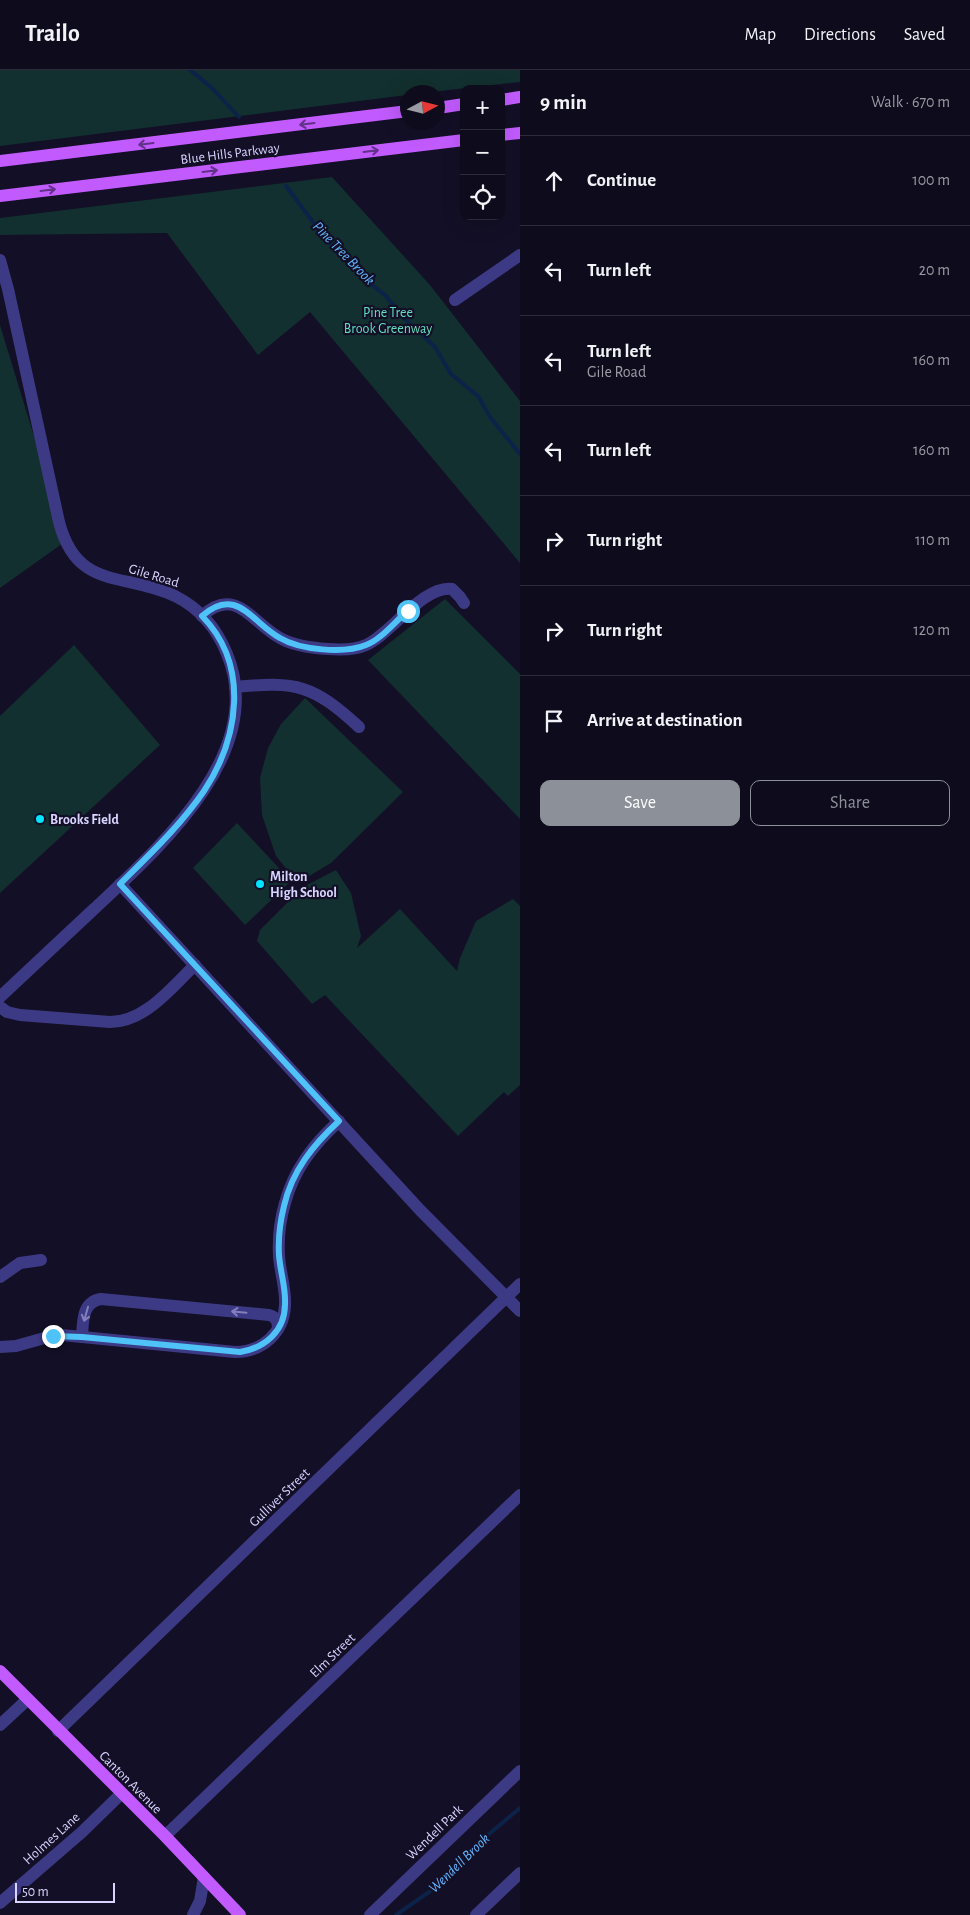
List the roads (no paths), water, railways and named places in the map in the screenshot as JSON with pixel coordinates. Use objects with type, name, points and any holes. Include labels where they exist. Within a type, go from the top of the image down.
[{"type":"main road","points":[[505,99],[520,97]]},
{"type":"main road","points":[[445,107],[460,105]]},
{"type":"main road","name":"Blue Hills Parkway","points":[[0,161],[400,112]]},
{"type":"main road","points":[[505,135],[520,133]]},
{"type":"main road","name":"Blue Hills Parkway","points":[[0,196],[460,140]]},
{"type":"main road","name":"Canton Avenue","points":[[0,1671],[165,1836],[240,1915]]},
{"type":"street","points":[[455,300],[520,255]]},
{"type":"street","name":"Gile Road","points":[[0,260],[6,278],[59,522],[69,548],[79,562],[92,571],[106,577],[159,589],[182,600],[202,616],[223,644],[231,666],[235,688],[234,714],[224,752],[210,781],[179,823],[120,884],[0,997]]},
{"type":"street","points":[[202,616],[214,607],[233,604],[245,610],[281,639],[308,647],[339,649],[358,647],[372,642],[408,611],[441,590],[452,589],[464,603]]},
{"type":"street","points":[[235,688],[282,685],[308,690],[333,704],[359,727]]},
{"type":"street","points":[[120,884],[449,1239],[520,1312]]},
{"type":"street","points":[[0,1007],[7,1012],[20,1015],[110,1022],[123,1021],[135,1017],[150,1007],[195,965]]},
{"type":"street","points":[[0,1347],[16,1346],[53,1336],[240,1352],[261,1346],[270,1339],[284,1318],[286,1304],[279,1243],[284,1204],[295,1175],[304,1159],[318,1140],[339,1121]]},
{"type":"street","points":[[0,1277],[20,1263],[41,1260]]},
{"type":"street","name":"Gulliver Street","points":[[58,1731],[520,1284]]},
{"type":"street","points":[[82,1337],[87,1306],[101,1299],[269,1315],[278,1321],[278,1329]]},
{"type":"street","name":"Elm Street","points":[[165,1836],[520,1495]]},
{"type":"street","points":[[0,1726],[28,1699]]},
{"type":"street","name":"Wendell Park","points":[[370,1915],[520,1771]]},
{"type":"street","name":"Holmes Lane","points":[[0,1903],[82,1832],[121,1794]]},
{"type":"street","points":[[476,1915],[520,1873]]},
{"type":"street","points":[[193,1915],[200,1901],[204,1877]]},
{"type":"waterway","name":"Pine Tree Brook","points":[[190,70],[212,88],[239,117]]},
{"type":"waterway","name":"Pine Tree Brook","points":[[286,186],[322,234],[435,347],[451,374],[478,396],[490,417],[520,454]]},
{"type":"waterway","name":"Wendell Brook","points":[[396,1915],[450,1877],[470,1850],[520,1808]]},
{"type":"place","name":"Brooks Field","points":[[40,819]]},
{"type":"place","name":"Milton High School","points":[[260,884]]},
{"type":"park label","name":"Pine Tree Brook Greenway","points":[[388,320]]}]
